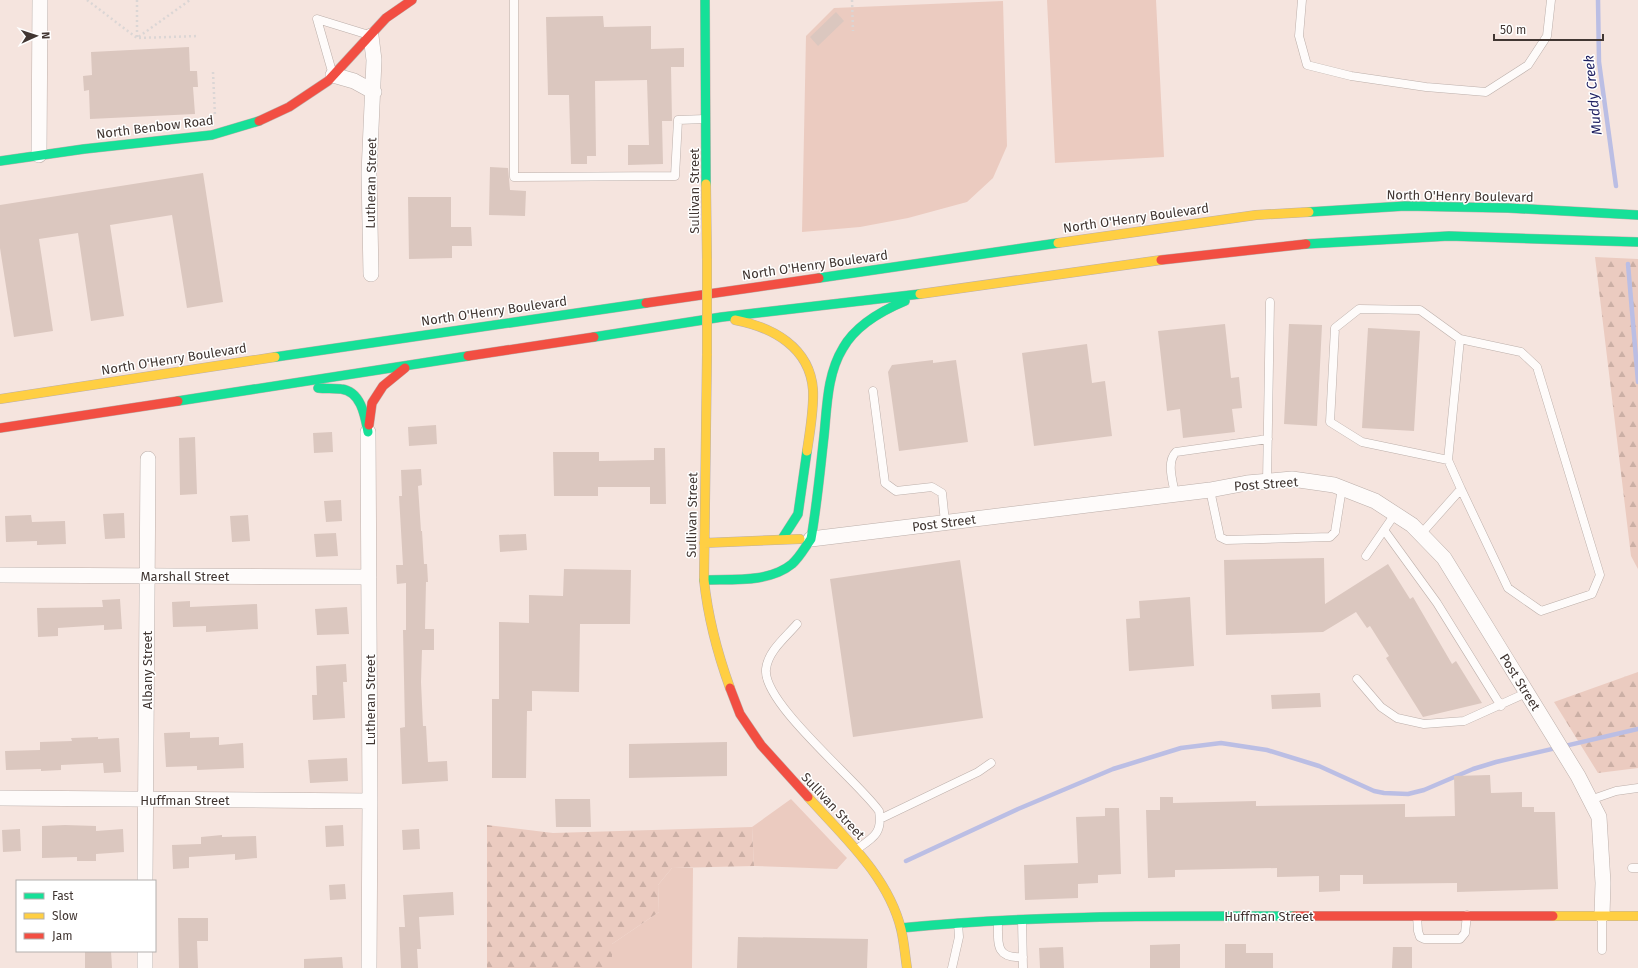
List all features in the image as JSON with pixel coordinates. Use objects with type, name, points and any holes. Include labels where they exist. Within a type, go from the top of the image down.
[{"type":"main road","name":"North Benbow Road","points":[[0,161],[161,140],[212,135],[256,122],[289,107],[328,81],[386,18],[412,0]]},
{"type":"main road","name":"Sullivan Street","points":[[705,0],[707,354],[704,580],[708,615],[718,656],[740,714],[761,745],[856,850],[875,875],[887,894],[901,928],[907,968]]},
{"type":"main road","points":[[694,11],[705,40]]},
{"type":"main road","name":"North O'Henry Boulevard","points":[[0,399],[350,345],[1256,214],[1405,206],[1508,208],[1638,215]]},
{"type":"main road","points":[[0,428],[406,367],[722,317],[929,293],[1175,258],[1331,241],[1449,236],[1638,242]]},
{"type":"main road","points":[[704,580],[754,578],[775,574],[791,565],[811,539],[817,504],[830,381],[842,348],[862,325],[890,306],[929,293]]},
{"type":"main road","points":[[722,317],[755,324],[784,338],[806,362],[813,390],[809,440],[798,514],[782,539]]},
{"type":"main road","points":[[368,432],[372,403],[383,386],[406,367]]},
{"type":"main road","points":[[297,383],[322,388],[346,390],[355,397],[363,407],[368,432]]},
{"type":"main road","name":"Post Street","points":[[704,543],[811,539]]},
{"type":"main road","name":"Huffman Street","points":[[901,928],[957,922],[1113,917],[1417,915],[1638,916]]},
{"type":"street","points":[[39,155],[40,0]]},
{"type":"street","name":"Lutheran Street","points":[[371,36],[374,60],[374,92],[369,173],[371,274]]},
{"type":"street","points":[[333,75],[354,81],[374,92]]},
{"type":"street","name":"Lutheran Street","points":[[368,432],[370,801],[369,968]]},
{"type":"street","name":"Albany Street","points":[[145,880],[148,459]]},
{"type":"street","name":"Post Street","points":[[811,539],[1292,479],[1334,485],[1375,502],[1412,526],[1444,558],[1578,776],[1599,817],[1602,916]]},
{"type":"street","name":"Marshall Street","points":[[0,575],[369,577]]},
{"type":"street","name":"Huffman Street","points":[[0,798],[370,801]]},
{"type":"street","points":[[144,968],[145,952]]},
{"type":"lane","points":[[514,0],[514,177],[675,176],[678,120],[706,119]]},
{"type":"lane","points":[[1302,0],[1298,36],[1307,65],[1351,76],[1486,92],[1528,65],[1547,36],[1551,0]]},
{"type":"lane","points":[[333,75],[317,19],[371,36]]},
{"type":"lane","points":[[1268,482],[1270,302]]},
{"type":"lane","points":[[1448,460],[1362,442],[1330,422],[1335,328],[1359,309],[1420,310],[1460,339],[1521,352],[1537,367],[1600,575],[1592,594],[1541,611],[1508,588],[1448,460],[1460,339]]},
{"type":"lane","points":[[873,391],[885,483],[896,491],[932,487],[942,493],[945,522]]},
{"type":"lane","points":[[1175,494],[1171,466],[1173,456],[1176,452],[1268,439]]},
{"type":"lane","points":[[1210,490],[1220,538],[1226,540],[1330,537],[1335,532],[1342,488]]},
{"type":"lane","points":[[1421,534],[1461,488]]},
{"type":"lane","points":[[1366,556],[1395,514]]},
{"type":"lane","points":[[1384,530],[1436,603],[1501,706]]},
{"type":"lane","points":[[797,624],[778,644],[770,658],[766,667],[767,682],[787,713],[873,802],[879,811],[879,830],[874,837],[856,850]]},
{"type":"lane","points":[[1357,679],[1381,707],[1397,718],[1424,724],[1464,721],[1501,706],[1526,693]]},
{"type":"lane","points":[[880,819],[972,775],[991,763]]},
{"type":"lane","points":[[1590,800],[1616,792],[1638,788]]},
{"type":"lane","points":[[1417,915],[1418,931],[1420,937],[1424,939],[1460,939],[1465,933],[1467,915]]},
{"type":"lane","points":[[1602,916],[1602,950]]},
{"type":"lane","points":[[1022,920],[1023,968]]},
{"type":"lane","points":[[998,921],[998,947],[1003,954],[1012,958],[1023,957]]},
{"type":"lane","points":[[952,968],[959,937],[957,922]]},
{"type":"path","points":[[87,0],[137,38],[199,36]]},
{"type":"path","points":[[137,0],[137,38]]},
{"type":"path","points":[[137,38],[190,0]]},
{"type":"path","points":[[852,0],[853,31]]},
{"type":"path","points":[[213,72],[215,120]]},
{"type":"green space","points":[[1047,0],[1156,0],[1164,157],[1055,163]]},
{"type":"green space","points":[[1003,1],[1007,146],[993,178],[967,202],[908,218],[860,227],[802,232],[806,36],[834,8]]},
{"type":"green space","points":[[1595,257],[1638,259],[1638,569],[1631,556]]},
{"type":"green space","points":[[1638,672],[1638,768],[1598,773],[1554,702]]},
{"type":"green space","points":[[791,799],[847,858],[837,869],[754,866],[752,827]]},
{"type":"green space","points":[[487,825],[553,833],[752,827],[754,866],[672,868],[658,885],[659,912],[612,944],[612,968],[487,968]]},
{"type":"green space","points":[[672,868],[693,868],[692,968],[612,968],[612,944],[659,912],[658,885]]},
{"type":"building","points":[[836,12],[844,21],[818,46],[810,37]]},
{"type":"building","points":[[603,16],[604,27],[651,26],[651,49],[684,48],[684,67],[671,67],[672,121],[662,121],[663,164],[628,165],[628,145],[649,145],[647,80],[595,81],[596,156],[587,156],[587,164],[571,164],[569,95],[548,95],[546,17]]},
{"type":"building","points":[[189,47],[190,71],[197,71],[198,87],[193,87],[195,114],[90,119],[89,90],[84,91],[83,76],[92,75],[91,52]]},
{"type":"building","points":[[490,167],[508,168],[510,190],[526,191],[525,216],[489,215]]},
{"type":"building","points":[[203,173],[223,302],[187,308],[172,215],[110,225],[124,316],[91,321],[78,233],[39,239],[53,331],[14,337],[0,248],[0,205]]},
{"type":"building","points":[[408,197],[451,197],[451,227],[471,227],[472,246],[452,246],[452,258],[409,259]]},
{"type":"building","points":[[1225,324],[1231,378],[1239,377],[1242,408],[1232,409],[1235,432],[1183,438],[1180,409],[1167,411],[1158,331]]},
{"type":"building","points":[[1289,324],[1322,325],[1317,426],[1284,424]]},
{"type":"building","points":[[1368,328],[1420,331],[1414,431],[1362,428]]},
{"type":"building","points":[[1087,344],[1092,383],[1105,381],[1112,436],[1034,446],[1022,353]]},
{"type":"building","points":[[933,360],[933,363],[956,360],[968,442],[899,451],[888,372],[892,365]]},
{"type":"building","points":[[436,425],[437,444],[409,446],[408,427]]},
{"type":"building","points":[[332,432],[333,452],[314,453],[313,433]]},
{"type":"building","points":[[195,437],[197,494],[180,495],[179,438]]},
{"type":"building","points":[[654,448],[665,448],[666,504],[650,504],[650,487],[598,487],[598,496],[554,496],[553,452],[599,452],[599,461],[654,460]]},
{"type":"building","points":[[421,469],[422,485],[418,486],[424,564],[427,564],[428,582],[426,582],[425,629],[434,629],[434,650],[422,650],[421,682],[423,726],[426,726],[428,762],[447,761],[448,781],[402,784],[400,728],[405,727],[403,630],[406,630],[406,583],[397,584],[396,565],[403,565],[399,496],[402,496],[401,470]]},
{"type":"building","points":[[341,500],[342,521],[326,522],[324,501]]},
{"type":"building","points":[[124,513],[125,538],[105,539],[103,514]]},
{"type":"building","points":[[31,515],[32,522],[65,521],[66,544],[37,545],[37,541],[6,542],[5,516]]},
{"type":"building","points":[[248,515],[250,541],[232,542],[230,516]]},
{"type":"building","points":[[336,533],[338,556],[316,557],[314,534]]},
{"type":"building","points":[[526,534],[527,550],[500,552],[499,535]]},
{"type":"building","points":[[1324,558],[1325,604],[1388,564],[1410,599],[1413,597],[1452,664],[1456,661],[1482,703],[1423,717],[1386,658],[1389,656],[1370,626],[1367,628],[1356,612],[1323,632],[1226,635],[1224,560]]},
{"type":"building","points":[[960,560],[983,718],[853,737],[830,579]]},
{"type":"building","points":[[564,569],[631,570],[630,624],[580,624],[579,692],[532,691],[532,711],[527,711],[526,778],[492,778],[492,699],[499,699],[499,622],[529,623],[529,595],[563,596]]},
{"type":"building","points":[[1190,597],[1194,666],[1129,671],[1126,619],[1140,618],[1139,601]]},
{"type":"building","points":[[120,599],[122,629],[104,630],[104,625],[58,628],[58,636],[38,637],[37,608],[103,607],[102,600]]},
{"type":"building","points":[[190,601],[190,607],[257,604],[258,629],[206,632],[206,626],[173,627],[172,602]]},
{"type":"building","points":[[347,607],[349,634],[317,635],[315,609]]},
{"type":"building","points":[[346,664],[347,682],[343,682],[345,718],[313,720],[312,695],[317,695],[316,666]]},
{"type":"building","points":[[1320,693],[1321,707],[1272,709],[1271,695]]},
{"type":"building","points":[[190,732],[190,738],[219,737],[219,745],[243,743],[244,768],[197,770],[197,766],[166,767],[164,733]]},
{"type":"building","points":[[98,737],[98,739],[119,738],[121,772],[104,773],[103,763],[61,765],[61,770],[6,770],[5,751],[40,750],[40,742],[72,741],[71,738]]},
{"type":"building","points":[[727,742],[727,776],[629,778],[629,744]]},
{"type":"building","points":[[347,758],[348,781],[310,783],[308,760]]},
{"type":"building","points":[[1490,775],[1491,793],[1522,792],[1522,807],[1534,807],[1534,812],[1555,812],[1558,889],[1457,892],[1457,883],[1363,884],[1363,875],[1340,875],[1340,891],[1319,892],[1319,876],[1277,877],[1277,868],[1175,870],[1175,877],[1148,878],[1146,810],[1160,810],[1160,797],[1173,797],[1173,803],[1256,801],[1256,806],[1405,804],[1405,817],[1455,816],[1454,776]]},
{"type":"building","points":[[555,799],[590,799],[591,827],[556,827]]},
{"type":"building","points":[[1105,808],[1119,808],[1121,874],[1098,875],[1098,883],[1078,884],[1078,898],[1025,900],[1024,865],[1078,863],[1076,817],[1105,816]]},
{"type":"building","points":[[343,825],[344,846],[326,847],[325,826]]},
{"type":"building","points":[[42,826],[96,826],[96,831],[123,829],[124,852],[96,854],[96,861],[77,861],[77,857],[42,858]]},
{"type":"building","points":[[20,829],[21,851],[3,852],[2,830]]},
{"type":"building","points":[[419,829],[420,849],[403,850],[402,830]]},
{"type":"building","points":[[222,835],[222,837],[256,836],[257,858],[235,860],[235,854],[189,857],[189,868],[173,869],[172,845],[201,844],[201,837]]},
{"type":"building","points":[[345,884],[346,899],[330,900],[329,885]]},
{"type":"building","points":[[453,892],[454,915],[419,917],[421,949],[417,949],[418,968],[401,968],[399,927],[405,927],[403,895]]},
{"type":"building","points":[[178,918],[208,918],[208,941],[197,941],[198,968],[179,968]]},
{"type":"building","points":[[738,937],[868,939],[867,968],[737,968]]},
{"type":"building","points":[[1180,944],[1180,968],[1150,968],[1150,945]]},
{"type":"building","points":[[1225,944],[1246,944],[1246,953],[1273,953],[1273,968],[1225,968]]},
{"type":"building","points":[[1063,947],[1064,968],[1040,968],[1039,948]]},
{"type":"building","points":[[1393,947],[1412,947],[1412,968],[1392,968]]},
{"type":"building","points":[[85,952],[111,952],[112,968],[85,968]]},
{"type":"building","points":[[342,957],[343,968],[304,968],[304,959]]},
{"type":"waterway","name":"Muddy Creek","points":[[1598,0],[1599,62],[1616,186]]},
{"type":"waterway","name":"Muddy Creek","points":[[1628,264],[1638,382]]},
{"type":"waterway","points":[[906,861],[1018,809],[1113,769],[1181,748],[1221,743],[1267,750],[1319,766],[1374,791],[1408,794],[1424,790],[1473,769],[1496,762],[1638,729]]},
{"type":"traffic: fast","points":[[705,0],[706,184]]},
{"type":"traffic: fast","points":[[0,161],[84,149],[212,135],[259,121]]},
{"type":"traffic: fast","points":[[1309,212],[1405,206],[1508,208],[1638,215]]},
{"type":"traffic: fast","points":[[1306,244],[1449,236],[1638,242]]},
{"type":"traffic: fast","points":[[819,278],[1058,243]]},
{"type":"traffic: fast","points":[[594,337],[722,317],[920,294]]},
{"type":"traffic: fast","points":[[811,539],[829,391],[838,358],[848,340],[862,326],[878,314],[905,301]]},
{"type":"traffic: fast","points":[[275,357],[646,303]]},
{"type":"traffic: fast","points":[[178,401],[468,356]]},
{"type":"traffic: fast","points":[[318,388],[341,389],[353,394],[361,405],[368,432]]},
{"type":"traffic: fast","points":[[782,539],[798,514],[807,451]]},
{"type":"traffic: fast","points":[[704,580],[750,579],[783,570],[792,564],[811,539]]},
{"type":"traffic: fast","points":[[901,928],[1048,918],[1294,916]]},
{"type":"traffic: slow","points":[[706,184],[707,260]]},
{"type":"traffic: slow","points":[[1058,243],[1256,215],[1309,212]]},
{"type":"traffic: slow","points":[[707,260],[707,354]]},
{"type":"traffic: slow","points":[[920,294],[1161,260]]},
{"type":"traffic: slow","points":[[735,320],[749,323],[775,334],[797,351],[805,362],[810,375],[813,390],[807,451]]},
{"type":"traffic: slow","points":[[707,354],[704,580],[714,635],[730,688]]},
{"type":"traffic: slow","points":[[0,399],[275,357]]},
{"type":"traffic: slow","points":[[704,543],[800,539]]},
{"type":"traffic: slow","points":[[808,797],[863,858],[886,892],[895,910],[901,929],[907,968]]},
{"type":"traffic: slow","points":[[1553,916],[1638,916]]},
{"type":"traffic: jam","points":[[259,121],[289,107],[328,81],[386,18],[412,0]]},
{"type":"traffic: jam","points":[[1161,260],[1306,244]]},
{"type":"traffic: jam","points":[[646,303],[819,278]]},
{"type":"traffic: jam","points":[[468,356],[594,337]]},
{"type":"traffic: jam","points":[[369,425],[372,403],[383,386],[405,368]]},
{"type":"traffic: jam","points":[[0,428],[178,401]]},
{"type":"traffic: jam","points":[[730,688],[740,714],[761,745],[808,797]]},
{"type":"traffic: jam","points":[[1294,916],[1553,916]]}]
